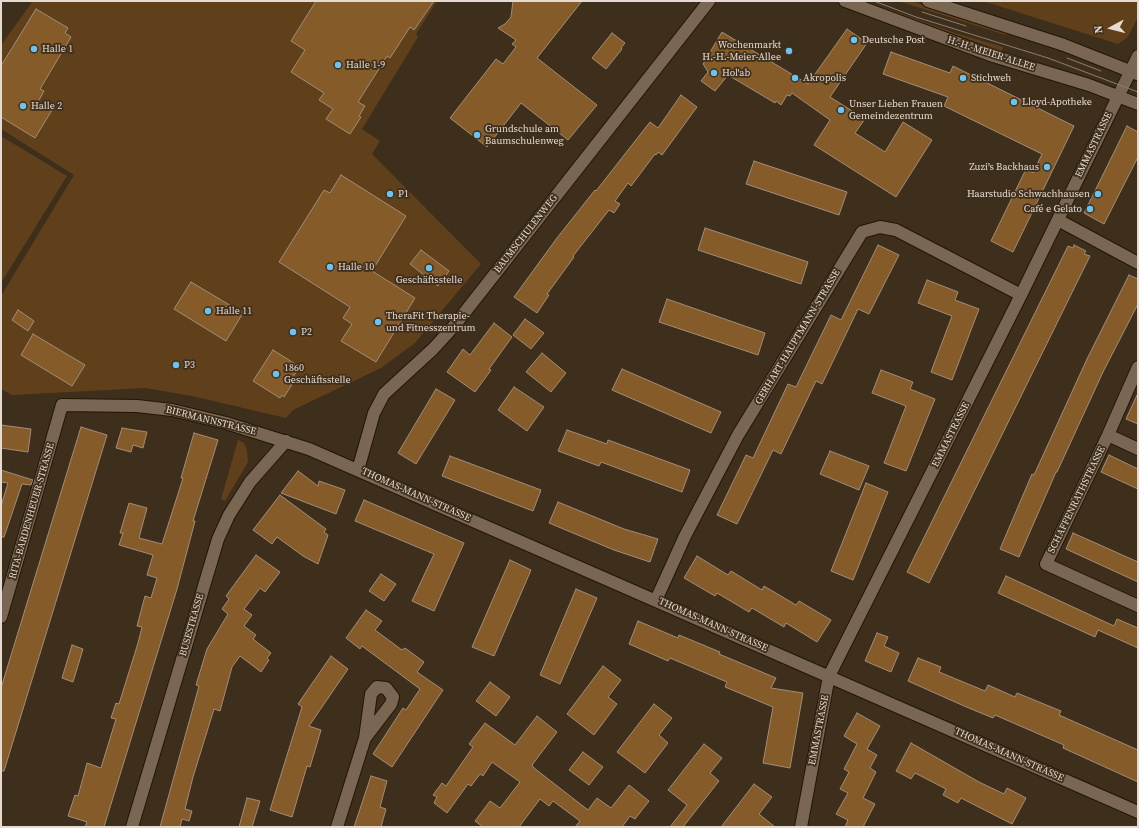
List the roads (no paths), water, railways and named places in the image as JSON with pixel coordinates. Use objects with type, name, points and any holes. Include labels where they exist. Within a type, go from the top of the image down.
[{"type":"street","name":"BAUMSCHULENWEG","points":[[358,470],[374,413],[384,394],[433,349],[454,326],[708,1]]},
{"type":"street","name":"H.-H.-MEIER-ALLEE","points":[[845,1],[990,55],[1119,95],[1138,104]]},
{"type":"street","points":[[928,1],[1064,45],[1134,73]]},
{"type":"street","name":"EMMASTRASSE","points":[[801,827],[829,676],[1021,295],[1119,95],[1134,73],[1138,56]]},
{"type":"street","points":[[1058,220],[1138,264]]},
{"type":"street","name":"GERHART-HAUPTMANN-STRASSE","points":[[656,600],[685,536],[738,435],[862,232],[880,227],[896,230],[1021,295]]},
{"type":"street","name":"SCHAFFENRATHSTRASSE","points":[[1138,367],[1108,435],[1046,564],[1138,606]]},
{"type":"street","name":"BIERMANNSTRASSE","points":[[62,404],[136,406],[172,410],[226,423],[286,441]]},
{"type":"street","name":"RITA-BARDENHEUER-STRASSE","points":[[1,617],[62,404]]},
{"type":"street","points":[[1108,435],[1138,449]]},
{"type":"street","name":"THOMAS-MANN-STRASSE","points":[[286,441],[358,470],[1138,812]]},
{"type":"street","name":"BUSESTRASSE","points":[[132,827],[218,539],[229,515],[250,482],[286,441]]},
{"type":"street","points":[[337,827],[365,738]]},
{"type":"tram line","points":[[874,1],[916,17],[1048,58],[1138,92]]},
{"type":"tram line","points":[[922,12],[966,26]]},
{"type":"tram line","points":[[1067,58],[1101,71]]},
{"type":"place","name":"Deutsche Post","points":[[854,40]]},
{"type":"place","name":"Halle 1","points":[[34,49]]},
{"type":"place","name":"Wochenmarkt H.-H.-Meier-Allee","points":[[789,51]]},
{"type":"place","name":"Halle 1-9","points":[[338,65]]},
{"type":"place","name":"Hol'ab","points":[[714,73]]},
{"type":"place","name":"Akropolis","points":[[795,78]]},
{"type":"place","name":"Stichweh","points":[[963,78]]},
{"type":"place","name":"Lloyd-Apotheke","points":[[1014,102]]},
{"type":"place","name":"Halle 2","points":[[23,106]]},
{"type":"place","name":"Unser Lieben Frauen Gemeindezentrum","points":[[841,110]]},
{"type":"place","name":"Grundschule am Baumschulenweg","points":[[477,135]]},
{"type":"place","name":"Zuzi's Backhaus","points":[[1047,167]]},
{"type":"place","name":"P1","points":[[390,194]]},
{"type":"place","name":"Haarstudio Schwachhausen","points":[[1098,194]]},
{"type":"place","name":"Café e Gelato","points":[[1090,209]]},
{"type":"place","name":"Halle 10","points":[[330,267]]},
{"type":"place","name":"Geschäftsstelle","points":[[429,268]]},
{"type":"place","name":"Halle 11","points":[[208,311]]},
{"type":"place","name":"TheraFit Therapie- und Fitnesszentrum","points":[[378,322]]},
{"type":"place","name":"P2","points":[[293,332]]},
{"type":"place","name":"P3","points":[[176,365]]},
{"type":"place","name":"1860 Geschäftsstelle","points":[[276,374]]}]
